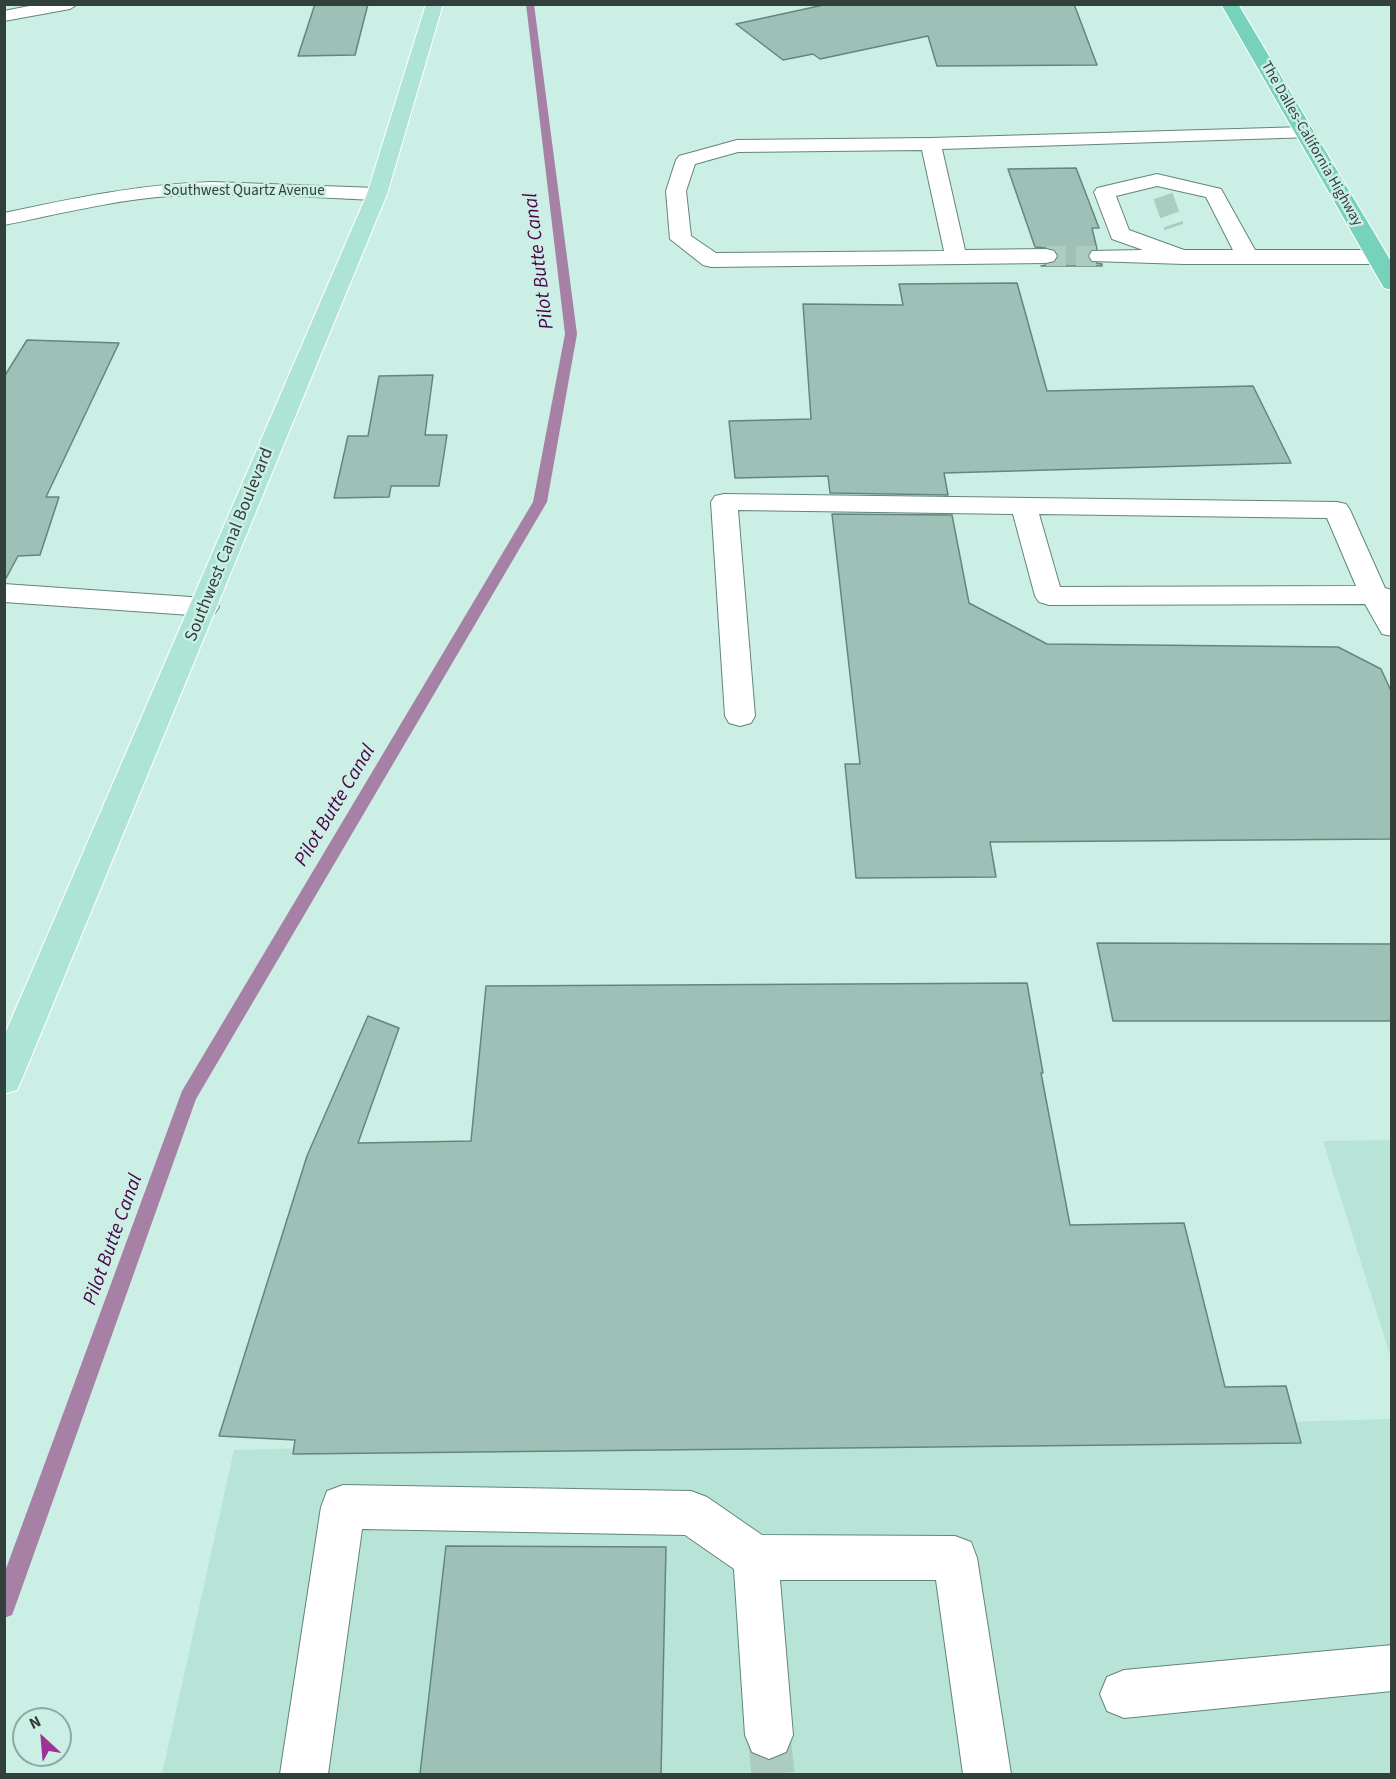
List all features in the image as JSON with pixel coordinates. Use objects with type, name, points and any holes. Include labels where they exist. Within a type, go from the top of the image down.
[{"type":"highway","name":"The Dalles-California Highway","points":[[1229,4],[1392,283]]},
{"type":"main road","name":"Southwest Canal Boulevard","points":[[4,1079],[205,607],[377,194],[435,4]]},
{"type":"street","points":[[4,16],[70,4]]},
{"type":"street","points":[[1046,256],[711,260],[681,239],[676,191],[686,160],[737,146],[931,144],[1305,133]]},
{"type":"street","points":[[1142,136],[1160,188]]},
{"type":"street","points":[[931,144],[956,257]]},
{"type":"street","points":[[1184,257],[1120,234],[1104,192],[1160,188],[1214,193],[1248,257]]},
{"type":"street","name":"Southwest Quartz Avenue","points":[[4,219],[155,191],[195,189],[377,194]]},
{"type":"street","points":[[1174,227],[1184,257]]},
{"type":"street","points":[[1100,256],[1376,257]]},
{"type":"street","points":[[740,716],[724,502],[1337,510],[1386,595],[1392,627]]},
{"type":"street","points":[[1024,506],[1048,596],[1386,595]]},
{"type":"street","points":[[4,593],[205,607]]},
{"type":"street","points":[[304,1774],[343,1507],[692,1513],[756,1557],[955,1558],[987,1774]]},
{"type":"street","points":[[756,1557],[769,1735]]},
{"type":"street","points":[[1124,1694],[1392,1668]]},
{"type":"shaded area","points":[[1392,1140],[1391,1358],[1323,1141]]},
{"type":"shaded area","points":[[1391,1419],[1391,1774],[162,1774],[234,1450]]},
{"type":"building","points":[[315,4],[368,4],[355,55],[298,56]]},
{"type":"building","points":[[828,4],[1074,4],[1097,65],[937,66],[928,36],[820,59],[813,54],[783,60],[736,24]]},
{"type":"building","points":[[1076,168],[1099,228],[1092,228],[1097,249],[1090,250],[1087,257],[1090,262],[1102,264],[1102,266],[1041,266],[1055,263],[1059,255],[1055,249],[1035,247],[1008,169]]},
{"type":"building","points":[[1017,283],[1047,391],[1253,386],[1291,463],[944,473],[948,495],[830,493],[828,476],[735,478],[729,421],[811,419],[803,304],[903,305],[899,284]]},
{"type":"building","points":[[27,340],[119,343],[46,497],[59,497],[40,555],[18,556],[4,582],[4,377]]},
{"type":"building","points":[[433,375],[425,435],[447,435],[439,486],[391,486],[389,497],[334,498],[348,436],[368,436],[379,376]]},
{"type":"building","points":[[832,514],[952,515],[969,603],[1047,644],[1338,647],[1381,669],[1392,693],[1392,839],[990,842],[996,877],[856,878],[845,764],[860,764]]},
{"type":"building","points":[[1097,943],[1392,944],[1392,1021],[1113,1021]]},
{"type":"building","points":[[1027,983],[1043,1073],[1041,1073],[1070,1225],[1184,1223],[1225,1387],[1286,1386],[1301,1443],[293,1454],[295,1440],[219,1436],[307,1156],[368,1016],[399,1028],[358,1143],[471,1141],[486,986]]},
{"type":"building","points":[[446,1546],[666,1547],[661,1774],[420,1774]]},
{"type":"waterway","name":"Pilot Butte Canal","points":[[4,1607],[188,1097],[540,502],[571,334],[530,4]]},
{"type":"tunnel","points":[[1163,196],[1174,227]]},
{"type":"tunnel","points":[[1046,256],[1100,256]]},
{"type":"tunnel","points":[[769,1735],[773,1774]]}]
